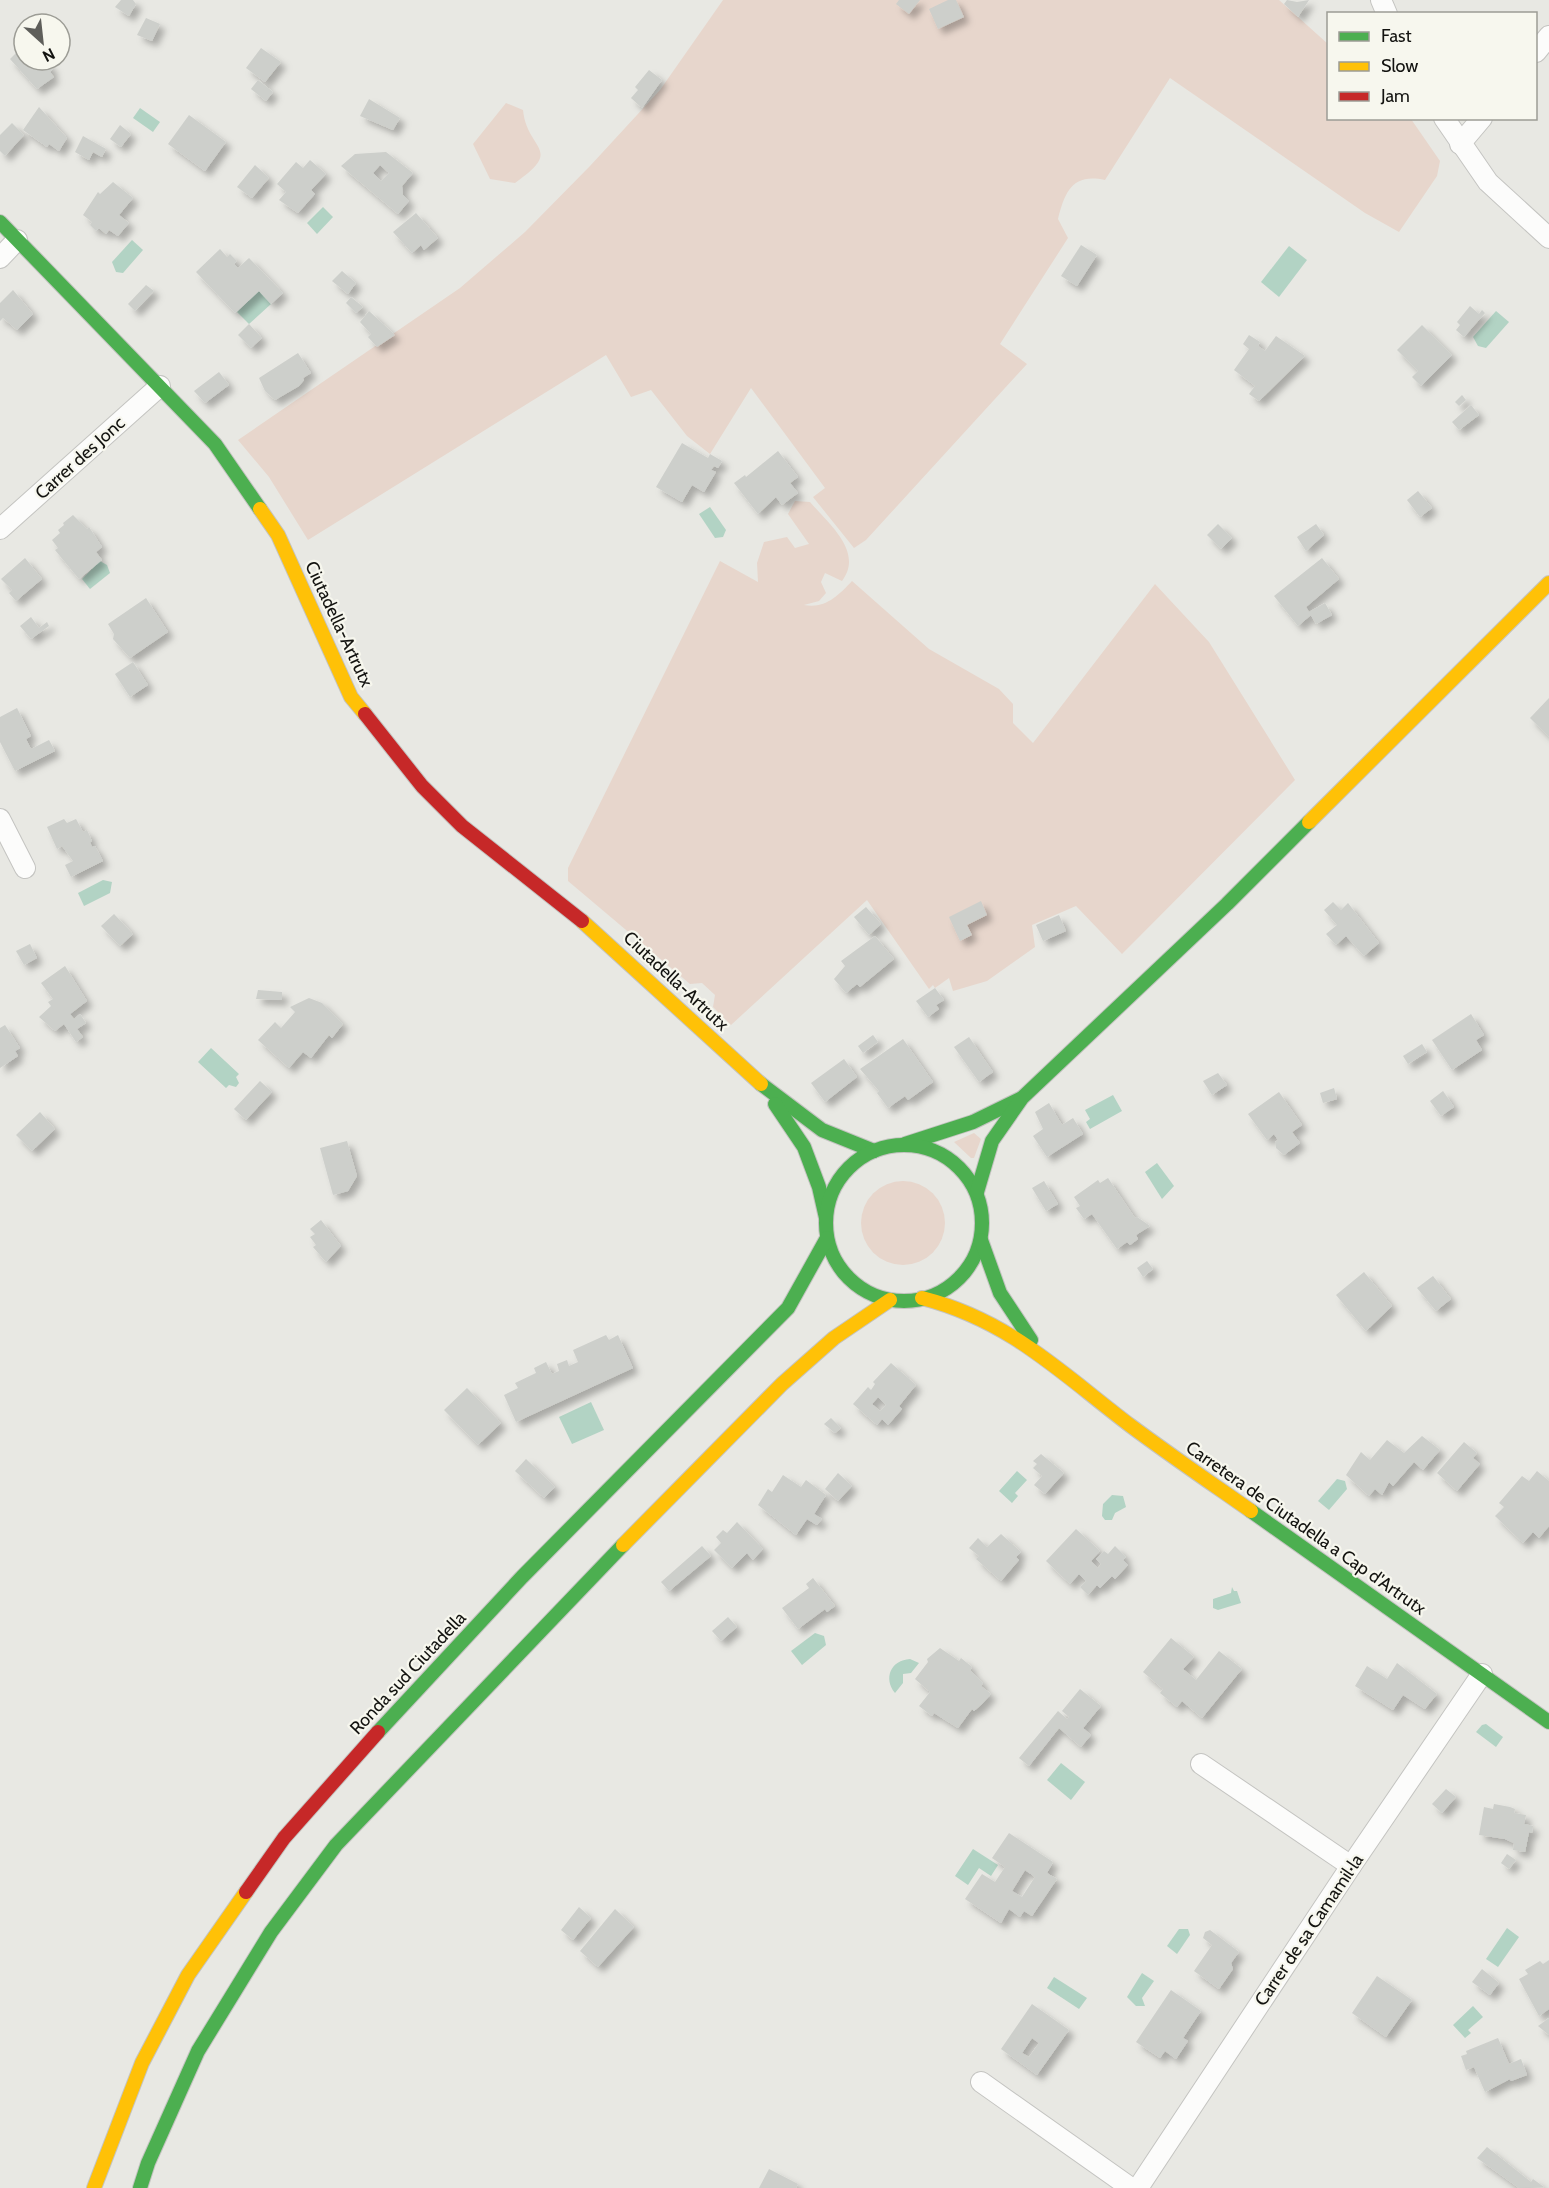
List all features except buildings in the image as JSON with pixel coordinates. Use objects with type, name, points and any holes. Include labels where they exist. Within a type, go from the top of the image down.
[{"type":"main road","name":"Ciutadella-Artrutx","points":[[0,222],[215,444],[279,535],[351,697],[422,786],[462,826],[599,934],[760,1083],[822,1130],[874,1151]]},
{"type":"main road","points":[[977,1192],[992,1142],[1022,1098],[1227,904],[1549,583]]},
{"type":"main road","name":"Ciutadella-Artrutx","points":[[760,1083],[804,1147],[819,1187],[826,1218]]},
{"type":"main road","points":[[905,1144],[928,1148],[948,1157],[965,1172],[977,1192],[983,1216],[981,1240],[972,1263],[956,1282],[936,1295],[890,1300],[868,1292],[849,1279],[835,1260],[827,1238],[826,1218],[830,1197],[840,1178],[855,1162],[874,1151],[905,1144],[973,1122],[1022,1098]]},
{"type":"main road","name":"Ronda sud Ciutadella","points":[[94,2188],[142,2063],[188,1976],[284,1838],[396,1711],[522,1577],[788,1308],[827,1238]]},
{"type":"main road","name":"Carretera de Ciutadella a Cap d'Artrutx","points":[[981,1240],[992,1280],[1002,1299],[1046,1358]]},
{"type":"main road","name":"Carretera de Ciutadella a Cap d'Artrutx","points":[[922,1298],[957,1307],[982,1318],[1046,1358],[1131,1426],[1549,1722]]},
{"type":"main road","points":[[140,2188],[148,2163],[198,2051],[271,1932],[336,1845],[560,1608],[782,1384],[834,1338],[890,1300]]},
{"type":"street","points":[[1537,51],[1549,36]]},
{"type":"street","points":[[1445,120],[1488,182],[1549,238]]},
{"type":"street","points":[[1460,144],[1480,120]]},
{"type":"street","points":[[0,258],[17,240]]},
{"type":"street","name":"Carrer des Jonc","points":[[0,530],[160,386]]},
{"type":"street","points":[[0,819],[25,868]]},
{"type":"street","name":"Carrer de sa Camamil·la","points":[[1138,2188],[1351,1866],[1482,1674]]},
{"type":"street","points":[[1201,1764],[1351,1866]]},
{"type":"street","points":[[981,2082],[1131,2188]]},
{"type":"shaded area","points":[[723,0],[1279,0],[1327,43],[1327,120],[1412,120],[1440,161],[1437,176],[1399,232],[1365,213],[1170,78],[1105,180],[1085,179],[1078,182],[1072,186],[1064,200],[1058,219],[1068,238],[1000,344],[1027,364],[866,540],[854,548],[813,497],[825,488],[751,388],[710,454],[687,436],[651,390],[631,397],[606,355],[308,540],[269,477],[238,440],[460,288],[525,232],[660,90]]},
{"type":"shaded area","points":[[506,103],[523,110],[530,134],[541,155],[538,163],[515,183],[490,179],[473,144]]},
{"type":"shaded area","points":[[140,108],[160,122],[153,132],[133,118]]},
{"type":"shaded area","points":[[323,207],[333,217],[317,234],[307,223]]},
{"type":"shaded area","points":[[132,240],[143,250],[123,273],[116,272],[112,262]]},
{"type":"shaded area","points":[[1289,246],[1307,260],[1279,297],[1261,282]]},
{"type":"shaded area","points":[[259,291],[271,304],[249,324],[237,312]]},
{"type":"shaded area","points":[[1496,311],[1509,322],[1486,348],[1478,346],[1473,337]]},
{"type":"shaded area","points":[[795,501],[810,502],[841,539],[847,549],[849,560],[848,570],[842,581],[825,573],[821,582],[826,593],[819,601],[804,605],[818,605],[831,600],[852,581],[929,649],[999,689],[1013,704],[1013,723],[1033,743],[1155,584],[1209,642],[1295,780],[1122,954],[1076,906],[1032,925],[1035,947],[987,981],[953,991],[949,978],[935,988],[933,985],[929,989],[867,900],[731,1025],[713,1007],[715,995],[702,983],[690,984],[568,881],[568,868],[720,561],[758,582],[757,563],[764,542],[787,537],[795,548],[809,544],[788,514]]},
{"type":"shaded area","points":[[710,507],[726,530],[723,537],[715,538],[699,514]]},
{"type":"shaded area","points":[[100,561],[107,565],[110,573],[90,589],[82,579]]},
{"type":"shaded area","points":[[103,880],[112,882],[110,893],[84,906],[78,893]]},
{"type":"shaded area","points":[[211,1048],[239,1074],[236,1077],[239,1083],[236,1087],[229,1085],[226,1088],[198,1062]]},
{"type":"shaded area","points":[[1113,1095],[1122,1111],[1090,1129],[1086,1122],[1090,1119],[1085,1110]]},
{"type":"shaded area","points":[[974,1133],[981,1139],[974,1158],[971,1158],[954,1142]]},
{"type":"shaded area","points":[[1157,1163],[1174,1186],[1162,1199],[1145,1172]]},
{"type":"shaded area","points":[[903,1181],[919,1184],[933,1193],[942,1207],[945,1223],[942,1239],[933,1253],[919,1262],[903,1265],[887,1262],[873,1253],[864,1239],[861,1223],[864,1207],[873,1193],[887,1184]]},
{"type":"shaded area","points":[[591,1402],[604,1430],[572,1444],[559,1417]]},
{"type":"shaded area","points":[[1017,1471],[1027,1480],[1015,1493],[1018,1496],[1012,1503],[999,1491]]},
{"type":"shaded area","points":[[1337,1479],[1345,1481],[1347,1489],[1329,1510],[1318,1501]]},
{"type":"shaded area","points":[[1112,1495],[1123,1496],[1126,1507],[1115,1513],[1112,1520],[1105,1520],[1102,1516],[1103,1504]]},
{"type":"shaded area","points":[[1232,1587],[1234,1591],[1237,1591],[1241,1603],[1218,1610],[1213,1608],[1213,1599],[1231,1593]]},
{"type":"shaded area","points":[[815,1633],[824,1636],[826,1645],[802,1665],[791,1651]]},
{"type":"shaded area","points":[[910,1659],[919,1663],[911,1673],[903,1674],[903,1683],[895,1693],[890,1682],[891,1671],[898,1663]]},
{"type":"shaded area","points":[[1486,1724],[1503,1737],[1496,1747],[1476,1732]]},
{"type":"shaded area","points":[[1061,1763],[1085,1782],[1071,1800],[1047,1780]]},
{"type":"shaded area","points":[[973,1849],[998,1865],[991,1876],[979,1868],[968,1885],[955,1876]]},
{"type":"shaded area","points":[[1507,1928],[1519,1937],[1498,1967],[1486,1959]]},
{"type":"shaded area","points":[[1179,1929],[1188,1929],[1190,1935],[1177,1954],[1167,1946]]},
{"type":"shaded area","points":[[1142,1973],[1154,1981],[1142,1998],[1145,2006],[1136,2006],[1127,1997]]},
{"type":"shaded area","points":[[1054,1977],[1087,1998],[1079,2009],[1047,1988]]},
{"type":"shaded area","points":[[1473,2006],[1483,2017],[1468,2030],[1471,2033],[1465,2038],[1453,2025]]},
{"type":"traffic: fast","points":[[0,222],[215,444],[260,509]]},
{"type":"traffic: fast","points":[[977,1192],[992,1141],[1022,1098],[1227,904],[1309,822]]},
{"type":"traffic: fast","points":[[761,1084],[822,1130],[874,1151]]},
{"type":"traffic: fast","points":[[905,1144],[973,1122],[1020,1099]]},
{"type":"traffic: fast","points":[[775,1104],[804,1147],[819,1187],[826,1218]]},
{"type":"traffic: fast","points":[[904,1145],[934,1151],[959,1168],[976,1193],[982,1223],[976,1253],[959,1278],[934,1295],[904,1301],[874,1295],[849,1278],[832,1253],[826,1223],[832,1193],[849,1168],[874,1151],[904,1145]]},
{"type":"traffic: fast","points":[[378,1732],[522,1577],[788,1308],[827,1238]]},
{"type":"traffic: fast","points":[[981,1240],[1000,1293],[1031,1340]]},
{"type":"traffic: fast","points":[[1251,1511],[1549,1722]]},
{"type":"traffic: fast","points":[[140,2188],[148,2163],[198,2051],[271,1932],[336,1845],[623,1545]]},
{"type":"traffic: slow","points":[[260,509],[278,535],[351,697],[365,714]]},
{"type":"traffic: slow","points":[[1309,822],[1549,583]]},
{"type":"traffic: slow","points":[[582,921],[761,1084]]},
{"type":"traffic: slow","points":[[922,1298],[982,1320],[1034,1351],[1146,1437],[1251,1511]]},
{"type":"traffic: slow","points":[[623,1545],[782,1384],[834,1338],[890,1300]]},
{"type":"traffic: slow","points":[[94,2188],[142,2063],[188,1975],[246,1892]]},
{"type":"traffic: jam","points":[[365,714],[422,786],[462,826],[582,921]]},
{"type":"traffic: jam","points":[[246,1892],[284,1838],[378,1732]]}]
